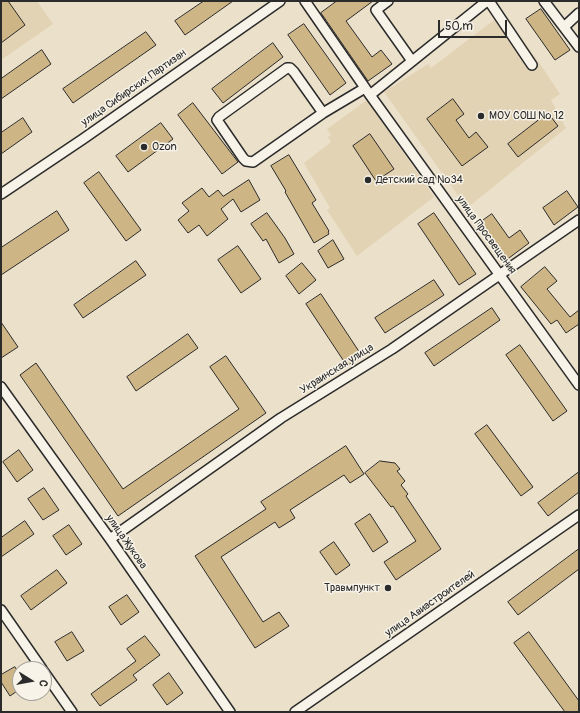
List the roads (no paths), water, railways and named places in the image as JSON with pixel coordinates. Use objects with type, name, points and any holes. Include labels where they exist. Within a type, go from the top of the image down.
[{"type":"street","name":"улица Сибирских Партизан","points":[[1,194],[83,139],[280,1]]},
{"type":"street","name":"улица Просвещения","points":[[305,1],[367,92],[579,385]]},
{"type":"street","points":[[388,1],[376,10],[412,61]]},
{"type":"street","points":[[323,113],[294,72],[290,68],[287,68],[219,117],[217,120],[242,158],[246,161],[253,162],[323,113],[367,92],[412,61],[488,1],[532,66]]},
{"type":"street","points":[[544,1],[579,47]]},
{"type":"street","points":[[564,27],[579,13]]},
{"type":"street","name":"Украинская улица","points":[[110,539],[281,418],[392,349],[579,220]]},
{"type":"street","name":"улица Жукова","points":[[1,387],[110,539],[230,712]]},
{"type":"street","name":"улица Авиастроителей","points":[[295,712],[579,515]]},
{"type":"street","points":[[1,610],[36,661]]},
{"type":"street","points":[[52,683],[72,712]]},
{"type":"place","name":"МОУ СОШ № 12","points":[[481,116]]},
{"type":"place","name":"Ozon","points":[[144,147]]},
{"type":"place","name":"Детский сад №34","points":[[368,180]]},
{"type":"place","name":"Травмпункт","points":[[388,588]]}]
